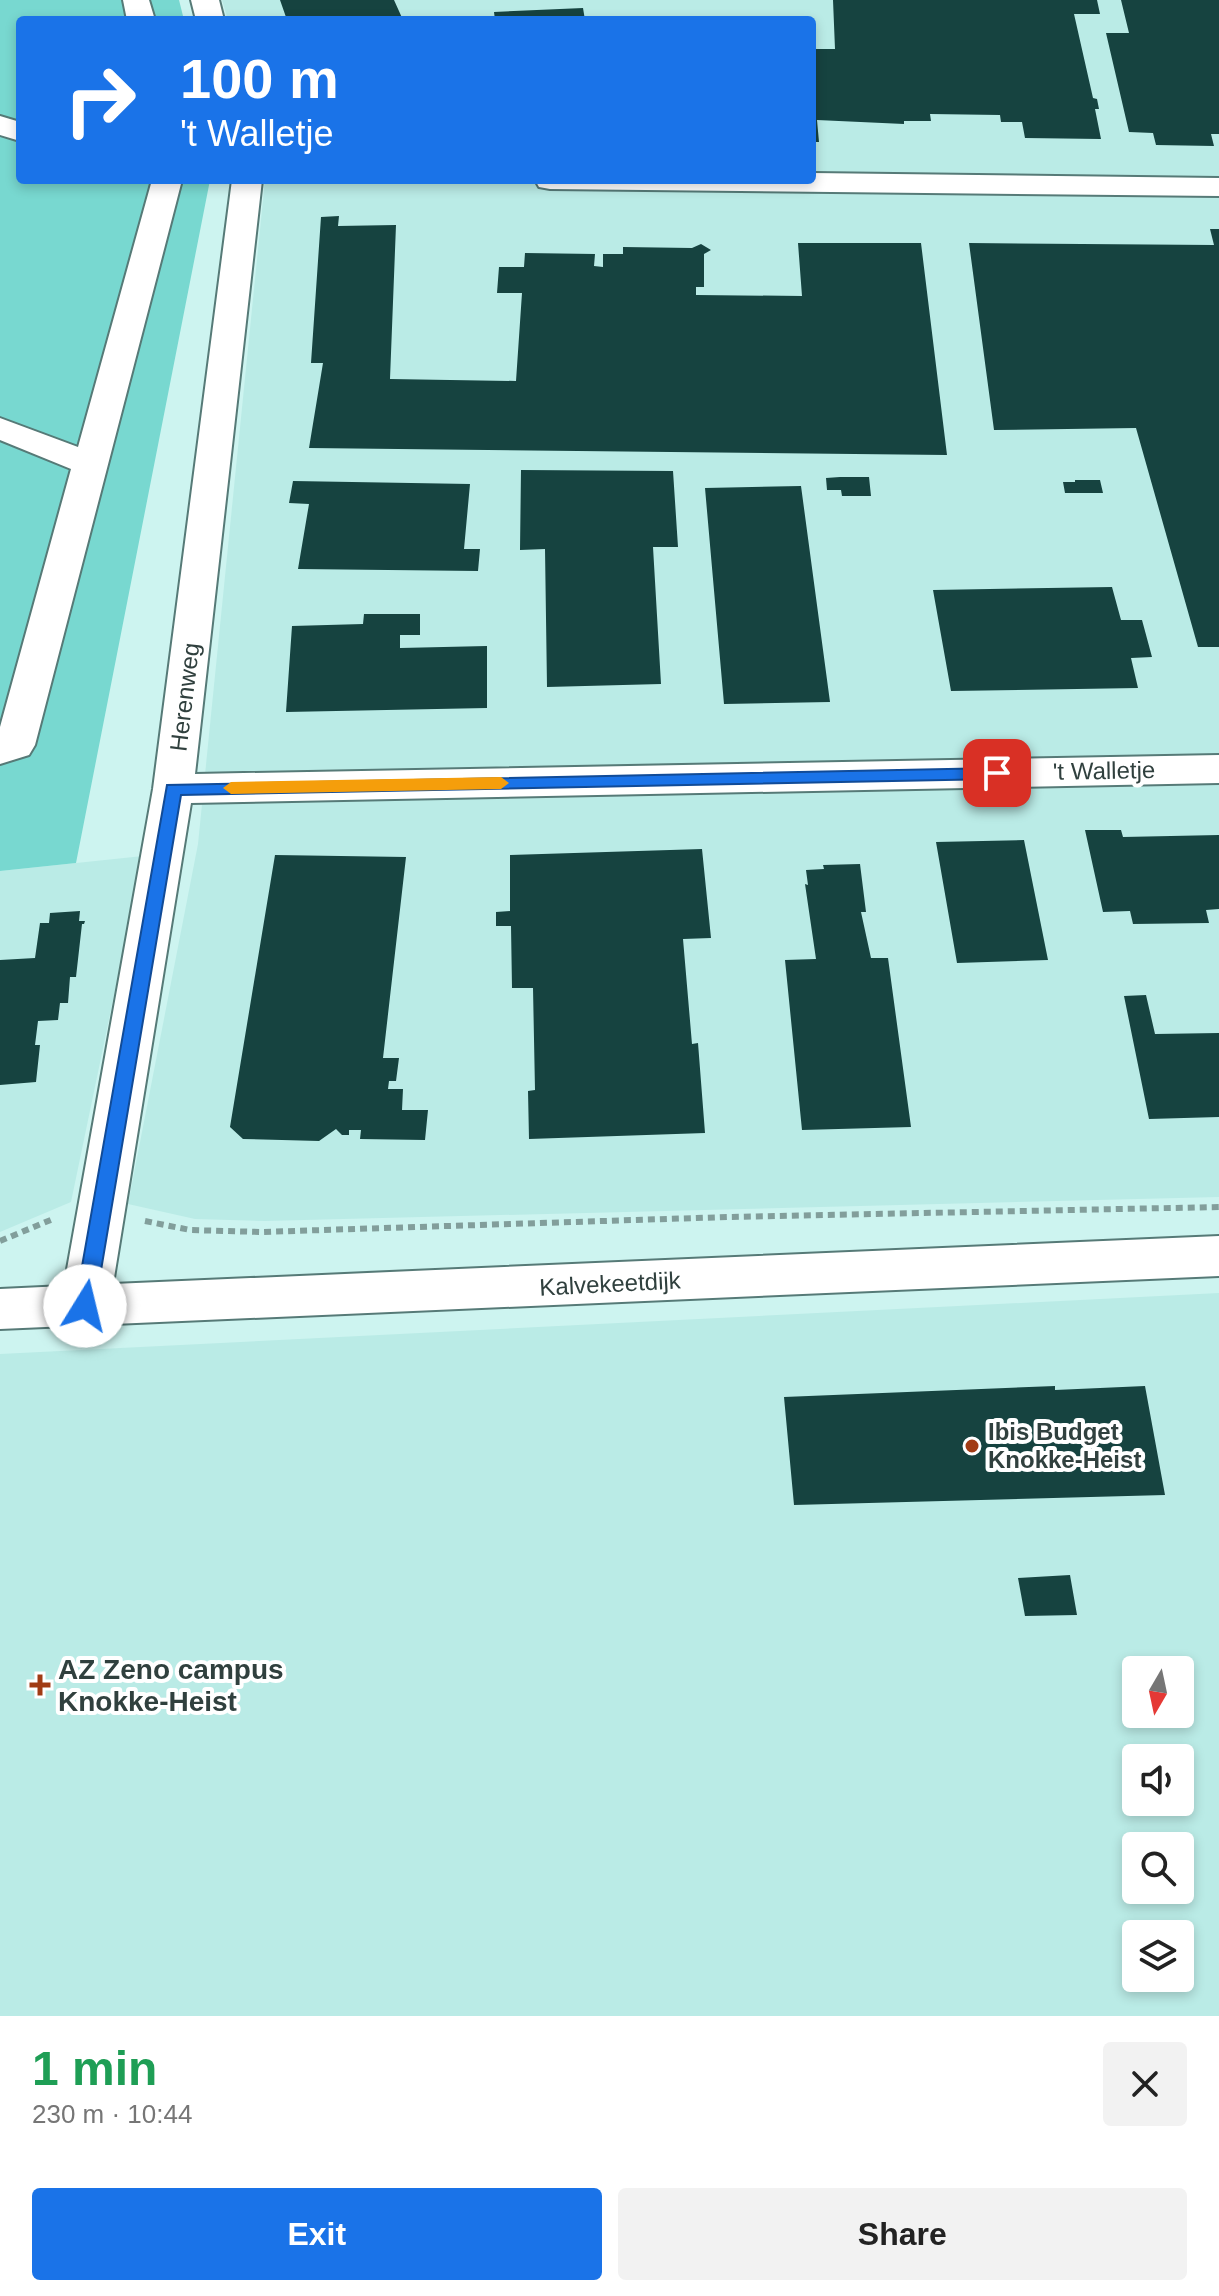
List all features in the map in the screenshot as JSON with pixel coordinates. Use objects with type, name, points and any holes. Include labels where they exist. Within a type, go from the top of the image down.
[{"type":"street","points":[[816,183],[1219,187]]},
{"type":"street","points":[[0,750],[15,745],[92,465],[163,184]]},
{"type":"street","name":"Herenweg","points":[[85,1306],[173,789],[247,184]]},
{"type":"street","points":[[0,428],[92,465]]},
{"type":"street","name":"'t Walletje","points":[[173,789],[1219,769]]},
{"type":"street","name":"Kalvekeetdijk","points":[[0,1309],[1219,1256]]},
{"type":"path","points":[[0,1241],[68,1213],[101,1215],[190,1230],[261,1232],[1219,1207]]},
{"type":"shaded area","points":[[0,0],[179,0],[183,16],[16,16],[16,184],[209,184],[76,863],[0,871]]},
{"type":"shaded area","points":[[222,0],[1219,0],[1219,1197],[265,1221],[195,1219],[128,1204],[198,844],[265,184],[816,184],[816,16],[227,16]]},
{"type":"shaded area","points":[[143,856],[71,1202],[0,1232],[0,871]]},
{"type":"shaded area","points":[[1219,1293],[1219,2016],[0,2016],[0,1354]]},
{"type":"building","points":[[280,0],[394,0],[401,16],[286,16]]},
{"type":"building","points":[[833,0],[1097,0],[1100,14],[1074,14],[1093,98],[1097,99],[1099,109],[1095,109],[1101,139],[1025,138],[1022,122],[1001,122],[1000,115],[930,114],[931,121],[904,121],[904,124],[817,120],[819,142],[816,142],[816,49],[835,49]]},
{"type":"building","points":[[1121,0],[1219,0],[1219,134],[1211,134],[1214,146],[1156,145],[1153,133],[1129,132],[1106,33],[1129,33]]},
{"type":"building","points":[[583,8],[584,16],[494,16],[494,12]]},
{"type":"building","points":[[339,216],[338,226],[396,225],[390,379],[516,381],[522,293],[497,293],[499,267],[524,267],[525,253],[595,254],[594,266],[603,267],[603,254],[623,254],[623,247],[692,248],[701,244],[711,250],[704,254],[704,287],[696,287],[696,295],[802,296],[798,243],[921,243],[947,455],[309,448],[323,363],[311,363],[321,217]]},
{"type":"building","points":[[1210,229],[1219,229],[1219,647],[1198,647],[1136,428],[994,430],[969,243],[1214,245]]},
{"type":"building","points":[[521,470],[673,471],[678,547],[653,547],[661,684],[547,687],[545,549],[520,550]]},
{"type":"building","points":[[869,477],[871,496],[842,496],[841,490],[827,490],[826,478]]},
{"type":"building","points":[[1100,480],[1103,493],[1065,493],[1063,482]]},
{"type":"building","points":[[293,481],[470,484],[464,549],[480,549],[478,571],[298,569],[309,504],[289,503]]},
{"type":"building","points":[[801,486],[830,702],[724,704],[705,488]]},
{"type":"building","points":[[1112,587],[1121,620],[1142,620],[1152,657],[1131,658],[1138,688],[951,691],[933,590]]},
{"type":"building","points":[[364,614],[420,614],[420,635],[400,635],[400,648],[487,646],[487,708],[286,712],[292,626],[363,624]]},
{"type":"building","points":[[1085,830],[1121,830],[1123,837],[1219,835],[1219,909],[1206,910],[1209,923],[1133,924],[1130,911],[1103,912]]},
{"type":"building","points":[[1024,840],[1048,960],[957,963],[936,842]]},
{"type":"building","points":[[702,849],[711,938],[683,939],[692,1044],[698,1043],[705,1133],[529,1139],[528,1091],[535,1090],[533,988],[512,988],[511,926],[496,926],[496,912],[510,911],[510,855]]},
{"type":"building","points":[[275,855],[406,857],[383,1058],[399,1058],[396,1081],[389,1081],[388,1089],[403,1089],[402,1110],[428,1110],[425,1140],[360,1139],[361,1130],[349,1130],[349,1135],[342,1135],[336,1129],[319,1141],[243,1139],[230,1127]]},
{"type":"building","points":[[860,864],[866,912],[861,912],[871,958],[888,958],[911,1127],[802,1130],[785,960],[816,959],[805,884],[808,885],[806,870],[824,869],[823,865]]},
{"type":"building","points":[[80,911],[79,921],[85,921],[82,924],[76,977],[70,977],[68,1003],[60,1003],[58,1020],[38,1021],[35,1045],[40,1045],[36,1082],[0,1085],[0,960],[35,958],[40,923],[49,923],[50,913]]},
{"type":"building","points":[[1146,995],[1155,1034],[1219,1033],[1219,1117],[1149,1119],[1124,996]]},
{"type":"building","name":"Ibis Budget Knokke-Heist","points":[[1055,1386],[1055,1390],[1145,1386],[1165,1495],[794,1505],[784,1397]]},
{"type":"building","points":[[1070,1575],[1077,1615],[1025,1616],[1018,1578]]},
{"type":"slow traffic","points":[[231,788],[501,783]]},
{"type":"place","name":"Ibis Budget Knokke-Heist","points":[[972,1446]]},
{"type":"place","name":"AZ Zeno campus Knokke-Heist","points":[[40,1685]]},
{"type":"route","points":[[85,1306],[173,789],[997,773]]}]
